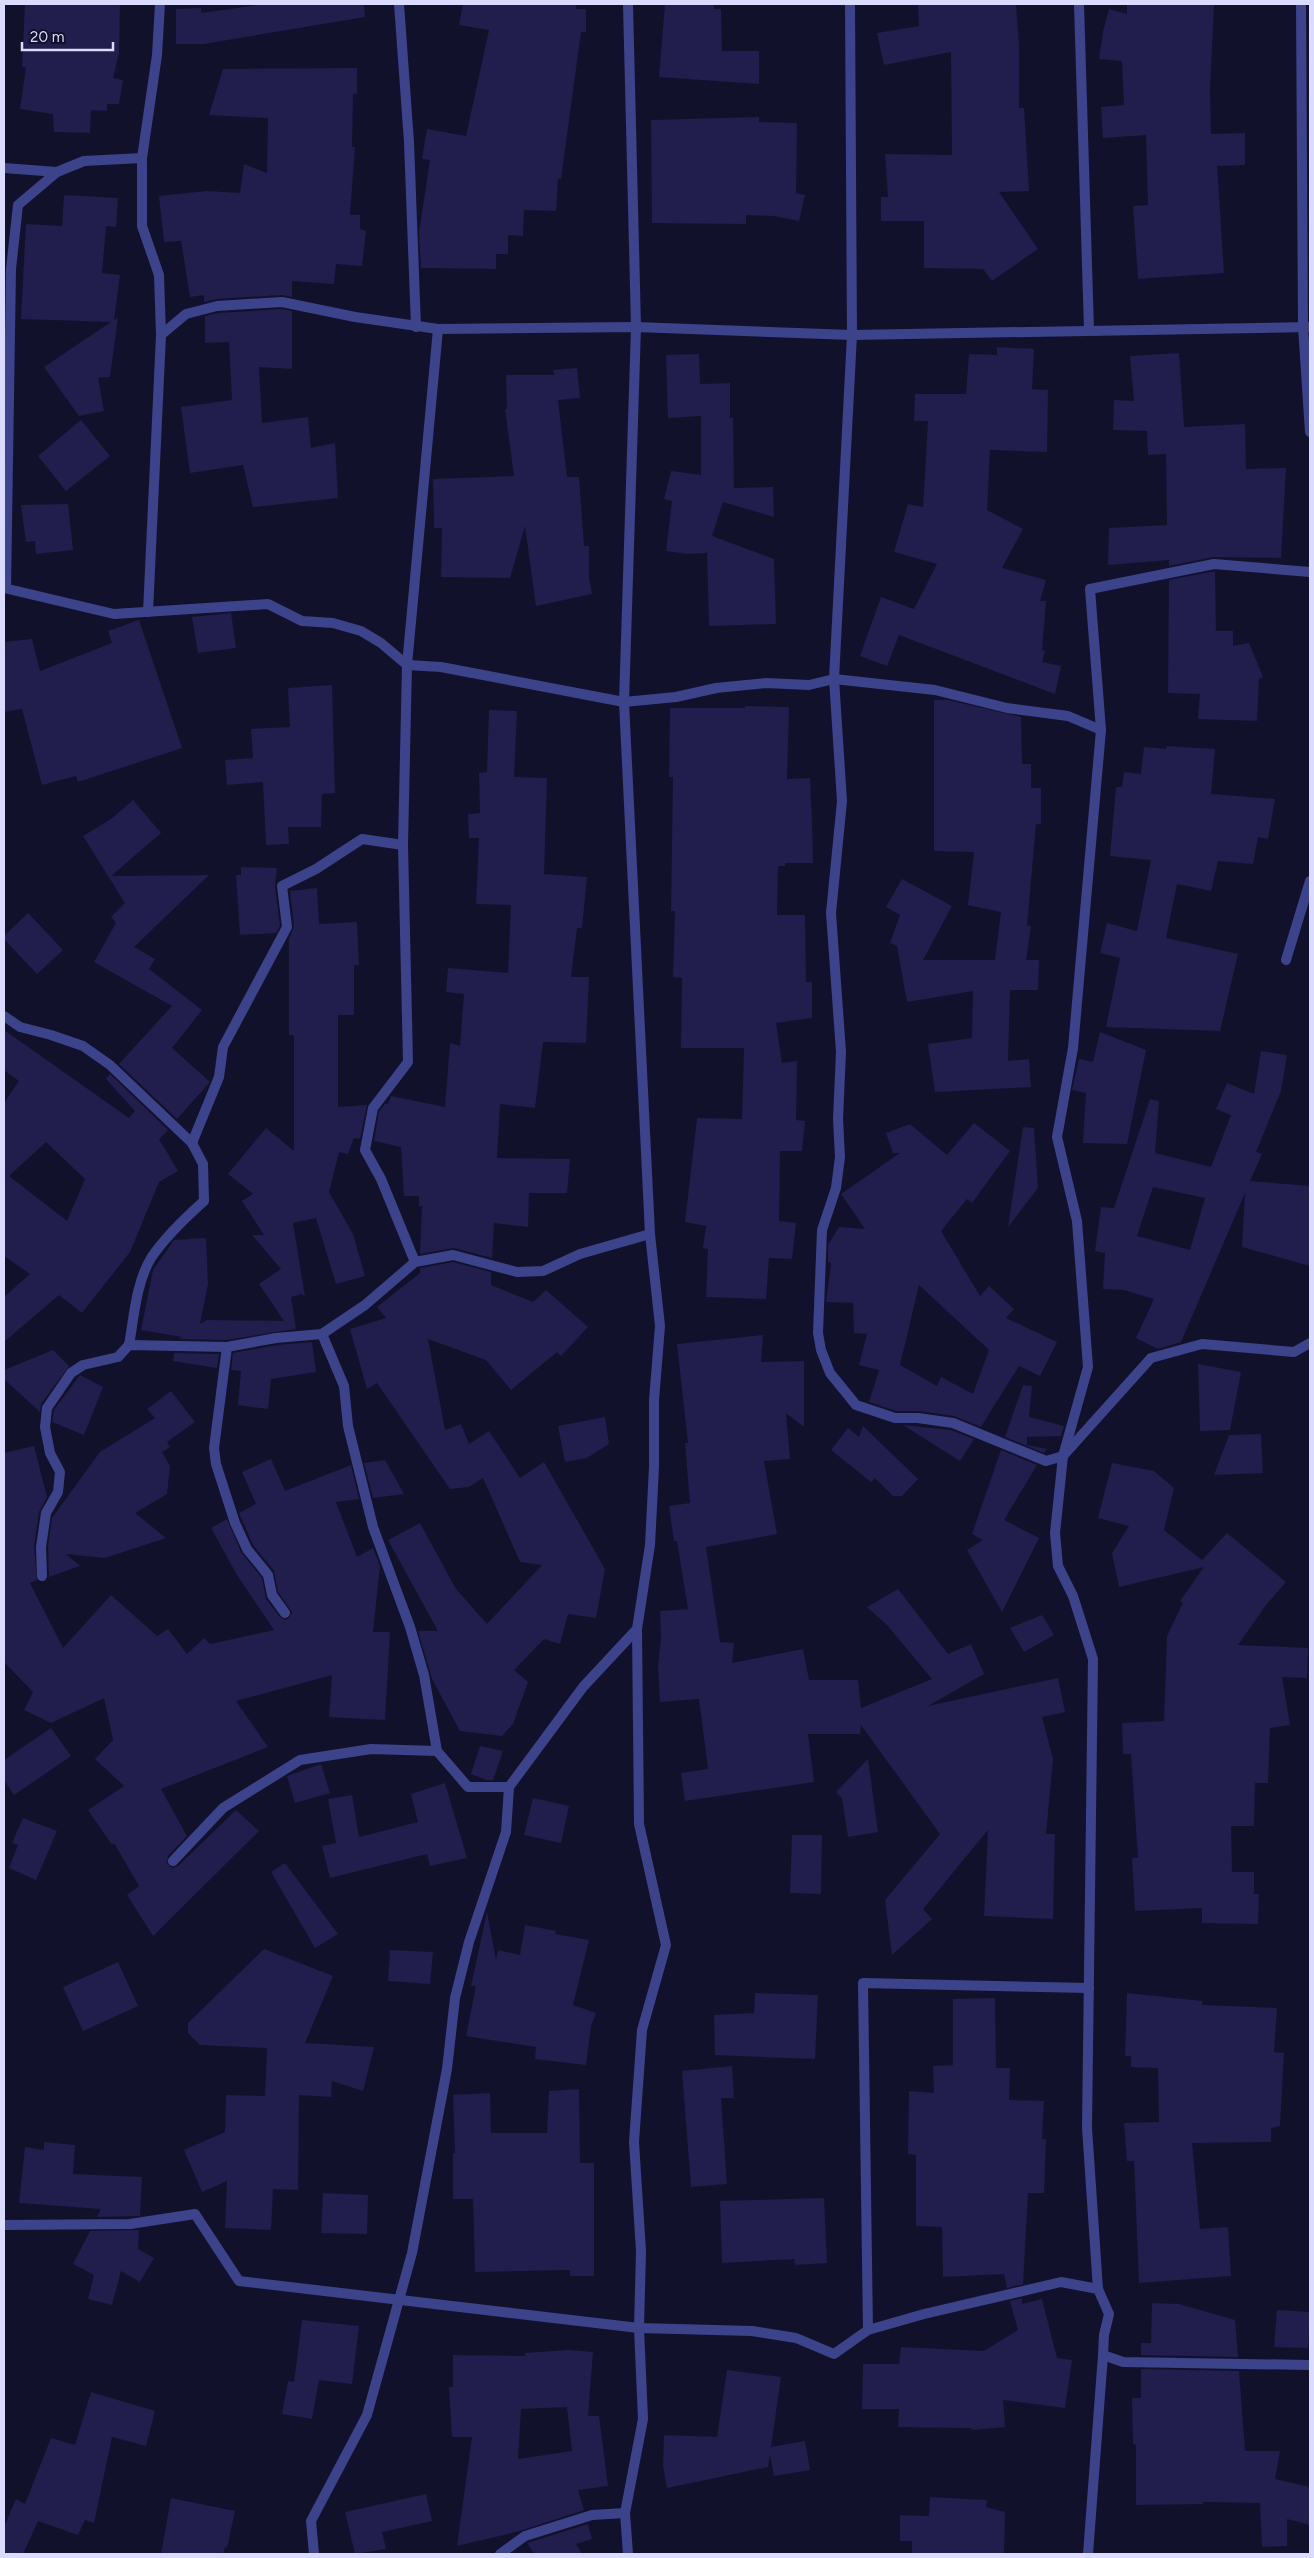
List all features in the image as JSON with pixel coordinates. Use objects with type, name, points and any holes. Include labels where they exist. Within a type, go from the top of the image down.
[{"type":"street","points":[[148,612],[161,335],[160,274],[142,226],[142,158],[157,55],[160,4]]},
{"type":"street","points":[[399,4],[409,142],[416,327]]},
{"type":"street","points":[[628,4],[636,327],[624,702],[650,1234],[660,1326],[654,1400],[654,1467],[650,1545],[637,1629],[639,1824],[666,1945],[642,2030],[635,2133],[641,2251],[640,2328],[643,2419],[625,2513],[628,2554]]},
{"type":"street","points":[[850,4],[852,335],[834,680],[842,801],[831,913],[841,1052],[838,1119],[840,1157],[836,1188],[822,1230],[818,1333],[821,1350],[830,1373],[856,1405],[895,1418],[918,1418],[952,1423],[1046,1461],[1063,1456],[1151,1358],[1202,1344],[1294,1352],[1310,1343]]},
{"type":"street","points":[[1079,4],[1089,330]]},
{"type":"street","points":[[1301,4],[1306,327],[1310,432]]},
{"type":"street","points":[[142,158],[84,161],[57,172],[18,205],[11,269],[5,588],[114,614],[268,604],[302,621],[333,623],[361,631],[381,643],[407,665],[441,667],[624,702],[676,697],[716,688],[766,683],[808,685],[834,680],[935,690],[1007,708],[1068,716],[1101,730]]},
{"type":"street","points":[[4,168],[57,172]]},
{"type":"street","points":[[161,335],[186,314],[217,306],[282,302],[416,327],[438,329],[636,327],[852,335],[1306,327]]},
{"type":"street","points":[[415,1262],[381,1179],[365,1150],[373,1108],[408,1062],[403,846],[407,665],[438,329]]},
{"type":"street","points":[[1088,2554],[1104,2335],[1109,2314],[1098,2289],[1087,2128],[1093,1659],[1073,1596],[1058,1566],[1056,1533],[1063,1456],[1088,1367],[1077,1220],[1057,1138],[1073,1048],[1101,730],[1090,589],[1214,564],[1310,572]]},
{"type":"street","points":[[192,1143],[219,1077],[223,1047],[288,927],[282,886],[316,869],[362,839],[403,846]]},
{"type":"street","points":[[1286,960],[1310,881]]},
{"type":"street","points":[[4,1016],[20,1027],[52,1035],[83,1046],[110,1065],[192,1143],[203,1164],[204,1201],[181,1221],[151,1259],[137,1296],[129,1345],[118,1357],[82,1365],[70,1373],[46,1408],[45,1427],[50,1452],[60,1472],[58,1492],[46,1513],[41,1547],[42,1576]]},
{"type":"street","points":[[129,1345],[227,1347],[276,1338],[322,1334],[365,1305],[415,1262],[453,1255],[517,1272],[543,1271],[580,1254],[650,1234]]},
{"type":"street","points":[[322,1334],[344,1386],[348,1426],[373,1527],[410,1627],[424,1675],[437,1751],[468,1787],[509,1787]]},
{"type":"street","points":[[227,1347],[214,1448],[216,1464],[234,1524],[247,1549],[268,1575],[272,1595],[285,1613]]},
{"type":"street","points":[[314,2554],[311,2521],[367,2415],[412,2252],[447,2069],[455,1998],[469,1942],[506,1832],[509,1787],[583,1687],[637,1629]]},
{"type":"street","points":[[173,1861],[223,1808],[300,1760],[371,1749],[437,1751]]},
{"type":"street","points":[[868,2330],[863,1983],[1089,1988]]},
{"type":"street","points":[[4,2225],[130,2224],[195,2214],[239,2281],[640,2328],[752,2331],[796,2338],[834,2354],[868,2330],[924,2314],[1062,2282],[1098,2289]]},
{"type":"street","points":[[1104,2355],[1123,2362],[1310,2364]]},
{"type":"street","points":[[500,2554],[525,2536],[592,2515],[625,2513]]},
{"type":"building","points":[[25,4],[120,4],[119,53],[113,78],[123,80],[119,104],[107,104],[107,111],[91,110],[90,133],[54,132],[53,114],[20,109],[26,67],[22,67]]},
{"type":"building","points":[[264,4],[364,4],[365,17],[204,44],[176,44],[176,9],[201,8],[201,13]]},
{"type":"building","points":[[463,4],[576,4],[576,9],[586,9],[586,32],[581,32],[561,179],[558,179],[556,211],[524,210],[523,236],[508,235],[508,254],[496,254],[496,269],[421,268],[419,233],[430,160],[422,159],[427,129],[466,136],[489,30],[459,25]]},
{"type":"building","points":[[665,4],[714,4],[714,9],[721,9],[722,51],[759,51],[759,84],[659,77]]},
{"type":"building","points":[[918,4],[1016,4],[1019,44],[1019,108],[1024,108],[1029,191],[999,192],[1038,249],[992,281],[983,269],[924,268],[924,221],[881,221],[881,197],[888,197],[885,154],[952,155],[951,52],[884,65],[877,33],[919,26]]},
{"type":"building","points":[[1127,4],[1214,5],[1210,88],[1211,134],[1245,133],[1245,165],[1217,166],[1224,273],[1138,279],[1133,206],[1148,205],[1146,135],[1103,138],[1101,107],[1124,105],[1122,61],[1099,59],[1109,9],[1127,14]]},
{"type":"building","points":[[357,68],[357,94],[353,94],[352,147],[355,147],[350,215],[360,215],[360,229],[366,231],[362,266],[336,264],[334,284],[292,281],[292,297],[282,295],[217,299],[204,302],[204,295],[190,297],[181,241],[164,242],[159,196],[207,191],[240,193],[244,164],[267,173],[268,118],[209,115],[223,69]]},
{"type":"building","points":[[759,117],[759,122],[797,123],[796,193],[805,195],[799,221],[774,216],[746,215],[746,224],[652,223],[651,120]]},
{"type":"building","points":[[64,195],[118,198],[116,227],[106,226],[102,273],[120,275],[114,320],[118,317],[110,377],[98,378],[104,411],[79,416],[44,367],[111,322],[21,319],[26,224],[62,226]]},
{"type":"building","points":[[282,309],[292,311],[292,369],[259,367],[262,423],[308,417],[311,448],[335,443],[338,498],[253,507],[243,465],[190,473],[181,407],[232,400],[229,342],[205,343],[205,316],[218,313]]},
{"type":"building","points":[[997,347],[1034,349],[1032,389],[1048,390],[1047,452],[990,450],[987,510],[1023,529],[1002,568],[1046,580],[1040,601],[1046,601],[1042,650],[1045,651],[1042,662],[1061,666],[1055,694],[899,635],[887,666],[860,656],[881,597],[914,609],[937,564],[894,552],[908,504],[923,507],[928,421],[914,421],[915,394],[966,394],[969,354],[997,355]]},
{"type":"building","points":[[1179,353],[1184,427],[1245,424],[1246,469],[1286,468],[1281,558],[1214,557],[1169,566],[1169,560],[1108,565],[1109,528],[1167,525],[1166,454],[1148,455],[1147,431],[1113,430],[1114,400],[1134,401],[1130,356]]},
{"type":"building","points":[[699,354],[700,384],[730,383],[730,418],[733,418],[734,488],[773,487],[774,517],[723,502],[712,536],[774,559],[776,624],[709,626],[707,550],[706,553],[688,554],[666,551],[672,501],[664,499],[671,471],[701,475],[701,416],[668,418],[666,355]]},
{"type":"building","points":[[577,368],[580,398],[558,400],[567,477],[579,477],[584,546],[589,546],[589,578],[592,594],[536,606],[525,526],[510,578],[441,577],[442,528],[434,528],[433,479],[514,476],[505,409],[507,409],[506,375],[554,375],[553,370]]},
{"type":"building","points":[[81,420],[110,456],[66,491],[38,456]]},
{"type":"building","points":[[68,504],[73,550],[36,554],[35,541],[26,542],[21,505]]},
{"type":"building","points":[[1215,571],[1216,631],[1233,631],[1233,646],[1249,643],[1263,677],[1259,679],[1257,721],[1198,719],[1200,694],[1168,693],[1169,580]]},
{"type":"building","points":[[231,613],[236,648],[198,653],[192,617]]},
{"type":"building","points":[[139,620],[182,748],[78,782],[76,776],[42,785],[22,709],[4,712],[4,642],[32,639],[40,671],[112,643],[108,631]]},
{"type":"building","points":[[332,685],[335,793],[322,794],[321,827],[288,827],[289,844],[266,845],[263,782],[227,785],[225,760],[253,758],[251,729],[290,727],[288,688]]},
{"type":"building","points":[[934,700],[948,700],[1021,717],[1022,764],[1031,764],[1031,788],[1041,788],[1041,824],[1036,824],[1027,926],[1031,926],[1026,960],[1039,960],[1038,990],[1010,990],[1008,1061],[1029,1059],[1031,1087],[935,1092],[928,1044],[972,1038],[973,991],[907,1002],[897,946],[890,943],[900,915],[886,907],[902,879],[952,906],[923,960],[995,960],[1001,912],[968,905],[974,852],[934,851]]},
{"type":"building","points":[[745,706],[789,707],[787,779],[810,778],[812,824],[813,863],[785,863],[785,866],[778,866],[777,915],[805,915],[806,982],[812,982],[812,1018],[776,1023],[782,1063],[797,1061],[796,1120],[805,1121],[802,1151],[780,1151],[779,1221],[796,1223],[792,1259],[769,1258],[766,1299],[706,1297],[708,1249],[703,1248],[706,1226],[685,1222],[697,1118],[742,1119],[744,1048],[681,1048],[682,978],[673,977],[675,911],[671,911],[673,777],[669,777],[670,708],[745,708]]},
{"type":"building","points":[[489,710],[517,711],[514,777],[547,778],[544,874],[587,877],[582,928],[577,928],[571,977],[589,977],[586,1043],[543,1042],[535,1108],[500,1104],[497,1158],[570,1159],[567,1193],[529,1193],[528,1227],[494,1223],[492,1258],[454,1248],[420,1254],[422,1206],[419,1206],[419,1196],[404,1196],[401,1147],[374,1141],[379,1111],[385,1104],[388,1104],[391,1096],[445,1107],[450,1043],[460,1046],[464,994],[446,992],[448,968],[508,973],[511,905],[476,904],[479,838],[469,838],[468,814],[480,813],[479,773],[487,772]]},
{"type":"building","points":[[1167,746],[1215,749],[1211,794],[1275,799],[1268,839],[1258,837],[1253,864],[1218,861],[1211,891],[1177,884],[1166,938],[1238,954],[1220,1031],[1106,1027],[1120,958],[1100,953],[1107,923],[1137,931],[1151,860],[1110,856],[1116,787],[1122,787],[1124,772],[1141,774],[1144,747],[1166,749]]},
{"type":"building","points":[[133,800],[161,833],[111,876],[209,875],[134,947],[155,959],[149,969],[202,1010],[172,1048],[210,1082],[177,1119],[119,1064],[172,1006],[94,962],[116,923],[111,917],[125,903],[83,836],[111,819]]},
{"type":"building","points":[[241,867],[277,868],[275,887],[280,926],[276,933],[240,935],[236,875],[241,875]]},
{"type":"building","points":[[317,888],[319,924],[357,922],[359,965],[354,965],[354,1015],[338,1015],[338,1107],[367,1105],[360,1139],[354,1138],[348,1154],[339,1152],[329,1192],[353,1234],[365,1276],[336,1284],[316,1218],[293,1223],[305,1297],[302,1294],[291,1297],[296,1329],[226,1340],[179,1339],[182,1337],[141,1330],[153,1270],[174,1240],[206,1238],[208,1284],[200,1324],[207,1320],[284,1321],[259,1284],[281,1269],[252,1235],[264,1235],[242,1201],[253,1194],[228,1174],[266,1128],[294,1151],[294,1035],[289,1035],[289,939],[294,926],[290,891]]},
{"type":"building","points":[[28,913],[63,950],[37,974],[4,939],[4,936]]},
{"type":"building","points":[[4,1030],[129,1118],[135,1111],[106,1079],[110,1074],[168,1130],[159,1139],[178,1171],[159,1182],[130,1252],[82,1313],[59,1295],[4,1342],[4,1297],[30,1274],[4,1256],[4,1103],[19,1081],[4,1070]],"holes":[[[46,1142],[85,1179],[67,1221],[9,1176]]]},
{"type":"building","points":[[1100,1032],[1146,1050],[1127,1144],[1083,1143],[1086,1093],[1072,1090],[1079,1059],[1093,1062]]},
{"type":"building","points":[[1261,1051],[1287,1055],[1281,1091],[1256,1152],[1262,1154],[1250,1181],[1310,1186],[1310,1266],[1242,1247],[1245,1193],[1181,1342],[1158,1349],[1136,1338],[1154,1299],[1124,1290],[1103,1289],[1105,1253],[1095,1251],[1101,1207],[1114,1208],[1150,1099],[1159,1101],[1155,1153],[1211,1167],[1231,1115],[1216,1109],[1227,1083],[1254,1094]],"holes":[[[1153,1187],[1205,1198],[1190,1250],[1137,1236]]]},
{"type":"building","points":[[974,1123],[1010,1151],[972,1203],[967,1199],[941,1231],[980,1296],[989,1286],[1014,1309],[1006,1318],[1057,1342],[1040,1376],[1019,1366],[981,1427],[954,1416],[919,1411],[896,1411],[869,1402],[879,1370],[859,1365],[867,1334],[854,1333],[853,1303],[826,1302],[831,1263],[828,1262],[828,1245],[839,1227],[865,1229],[841,1194],[900,1153],[893,1153],[886,1133],[910,1124],[947,1155]],"holes":[[[919,1285],[989,1350],[973,1394],[941,1377],[937,1386],[900,1365]]]},
{"type":"building","points":[[1023,1127],[1034,1128],[1038,1188],[1008,1227]]},
{"type":"building","points":[[453,1262],[491,1272],[491,1285],[533,1302],[546,1290],[588,1327],[561,1356],[557,1352],[511,1390],[486,1360],[428,1339],[445,1430],[461,1424],[469,1444],[489,1431],[520,1478],[544,1462],[605,1569],[596,1618],[568,1614],[560,1644],[544,1639],[514,1670],[528,1682],[513,1724],[502,1736],[460,1731],[432,1679],[418,1631],[438,1631],[388,1540],[420,1523],[456,1589],[487,1624],[542,1565],[520,1562],[483,1478],[469,1487],[450,1489],[377,1383],[367,1389],[350,1329],[386,1318],[377,1307],[420,1273],[420,1268]]},
{"type":"building","points":[[763,1335],[761,1362],[804,1361],[804,1427],[786,1413],[790,1459],[764,1461],[777,1534],[706,1547],[720,1642],[734,1643],[732,1663],[803,1649],[809,1680],[858,1680],[861,1708],[932,1679],[887,1625],[867,1607],[898,1589],[948,1654],[971,1644],[984,1674],[928,1706],[1058,1678],[1065,1712],[1042,1717],[1053,1759],[1046,1834],[1055,1834],[1053,1919],[984,1916],[988,1830],[923,1909],[932,1919],[892,1955],[885,1900],[940,1834],[861,1725],[860,1734],[808,1734],[814,1782],[685,1801],[681,1773],[708,1769],[699,1699],[660,1702],[658,1668],[661,1637],[660,1611],[688,1609],[677,1541],[674,1541],[669,1506],[690,1503],[685,1443],[688,1443],[677,1344]]},
{"type":"building","points":[[312,1342],[316,1372],[271,1379],[268,1409],[238,1405],[241,1371],[231,1370],[233,1353],[277,1345]]},
{"type":"building","points":[[53,1350],[69,1366],[41,1404],[40,1412],[4,1379],[4,1370]]},
{"type":"building","points":[[174,1353],[219,1354],[217,1368],[173,1361]]},
{"type":"building","points":[[1198,1364],[1241,1372],[1230,1430],[1200,1431]]},
{"type":"building","points":[[80,1375],[103,1387],[84,1435],[52,1422],[54,1410]]},
{"type":"building","points":[[1023,1385],[1032,1386],[1029,1417],[1064,1426],[1061,1436],[1027,1437],[1027,1445],[1047,1449],[1044,1453],[1005,1437]]},
{"type":"building","points":[[171,1391],[195,1422],[167,1442],[170,1447],[162,1452],[170,1466],[167,1494],[135,1513],[166,1538],[105,1558],[66,1554],[80,1566],[49,1577],[48,1547],[52,1518],[100,1452],[155,1418],[147,1409]]},
{"type":"building","points":[[605,1417],[609,1444],[587,1458],[565,1462],[558,1426]]},
{"type":"building","points":[[903,1425],[951,1430],[974,1439],[960,1461]]},
{"type":"building","points":[[863,1426],[918,1479],[902,1496],[893,1496],[875,1478],[871,1482],[831,1450],[848,1428],[859,1437]]},
{"type":"building","points":[[1261,1434],[1263,1473],[1214,1475],[1229,1435]]},
{"type":"building","points":[[34,1446],[47,1497],[39,1512],[34,1546],[37,1580],[30,1583],[63,1648],[111,1595],[157,1636],[168,1629],[187,1654],[204,1638],[210,1644],[274,1630],[237,1575],[211,1528],[227,1519],[241,1552],[262,1578],[266,1599],[280,1617],[285,1620],[289,1618],[292,1612],[278,1592],[274,1571],[253,1545],[239,1513],[256,1504],[242,1472],[271,1459],[285,1491],[351,1465],[359,1499],[336,1502],[357,1557],[373,1548],[380,1566],[373,1632],[390,1632],[385,1720],[329,1717],[332,1675],[236,1701],[268,1747],[161,1789],[187,1836],[168,1856],[167,1863],[172,1868],[178,1866],[236,1810],[259,1831],[153,1936],[127,1895],[139,1886],[114,1843],[112,1845],[88,1810],[124,1786],[95,1759],[113,1740],[104,1698],[51,1723],[24,1710],[33,1692],[4,1662],[4,1453]]},
{"type":"building","points":[[1001,1450],[1037,1465],[1004,1520],[1039,1538],[1002,1612],[967,1550],[983,1540],[972,1534]]},
{"type":"building","points":[[385,1460],[404,1494],[373,1498],[364,1463]]},
{"type":"building","points":[[1112,1463],[1154,1471],[1174,1488],[1164,1530],[1202,1560],[1227,1533],[1286,1582],[1266,1605],[1238,1645],[1308,1648],[1307,1678],[1282,1677],[1290,1725],[1270,1728],[1268,1783],[1255,1783],[1254,1826],[1231,1826],[1232,1872],[1254,1872],[1254,1894],[1259,1894],[1258,1924],[1202,1923],[1202,1908],[1135,1911],[1132,1858],[1138,1858],[1131,1754],[1123,1754],[1122,1723],[1164,1721],[1167,1636],[1183,1603],[1180,1601],[1204,1567],[1119,1587],[1112,1553],[1129,1526],[1098,1518]]},
{"type":"building","points":[[1042,1615],[1054,1635],[1024,1652],[1010,1628]]},
{"type":"building","points":[[51,1728],[71,1756],[14,1795],[4,1780],[4,1760]]},
{"type":"building","points":[[480,1746],[503,1751],[493,1780],[486,1780],[471,1774]]},
{"type":"building","points":[[868,1759],[878,1832],[848,1837],[842,1798],[836,1792]]},
{"type":"building","points":[[321,1764],[330,1793],[295,1803],[287,1776]]},
{"type":"building","points":[[445,1783],[467,1858],[430,1866],[427,1854],[330,1878],[322,1846],[336,1843],[328,1799],[352,1795],[359,1837],[418,1822],[411,1794]]},
{"type":"building","points":[[533,1798],[569,1806],[561,1843],[524,1835]]},
{"type":"building","points":[[23,1818],[57,1831],[36,1880],[9,1868],[18,1845],[12,1843]]},
{"type":"building","points":[[792,1835],[822,1835],[821,1894],[790,1893]]},
{"type":"building","points":[[285,1863],[338,1934],[315,1948],[271,1872]]},
{"type":"building","points":[[487,1912],[496,1960],[498,1950],[520,1955],[525,1925],[556,1931],[555,1934],[589,1940],[573,2005],[596,2013],[591,2026],[586,2065],[535,2059],[536,2047],[466,2036],[476,1986],[471,1986]]},
{"type":"building","points":[[264,1949],[333,1976],[305,2043],[374,2047],[363,2091],[332,2081],[331,2097],[299,2095],[298,2190],[273,2189],[271,2230],[225,2228],[227,2181],[202,2192],[184,2150],[225,2132],[226,2095],[265,2096],[267,2048],[200,2045],[188,2033],[188,2023]]},
{"type":"building","points":[[390,1950],[433,1952],[430,1984],[388,1981]]},
{"type":"building","points":[[118,1962],[138,2006],[83,2031],[63,1987]]},
{"type":"building","points":[[755,1993],[818,1995],[815,2059],[715,2055],[714,2015],[754,2013]]},
{"type":"building","points":[[1127,1993],[1202,2001],[1202,2005],[1277,2008],[1274,2052],[1284,2053],[1280,2126],[1271,2128],[1271,2142],[1192,2143],[1200,2229],[1228,2227],[1231,2276],[1139,2283],[1134,2161],[1127,2161],[1124,2123],[1159,2122],[1158,2068],[1131,2067],[1131,2056],[1125,2056]]},
{"type":"building","points":[[995,1998],[996,2068],[1010,2068],[1009,2100],[1044,2101],[1042,2139],[1046,2139],[1044,2193],[1028,2193],[1023,2284],[1007,2288],[1004,2274],[943,2277],[942,2227],[916,2226],[916,2155],[908,2154],[909,2091],[934,2093],[933,2066],[953,2065],[953,1999]]},
{"type":"building","points":[[732,2066],[734,2098],[721,2098],[727,2184],[691,2187],[682,2071]]},
{"type":"building","points":[[579,2089],[580,2163],[594,2163],[594,2276],[570,2276],[570,2270],[475,2272],[473,2199],[453,2199],[453,2153],[455,2153],[453,2095],[490,2093],[491,2133],[547,2133],[549,2091]]},
{"type":"building","points":[[44,2142],[75,2145],[73,2174],[142,2177],[140,2216],[97,2217],[101,2209],[19,2203],[25,2147],[44,2150]]},
{"type":"building","points":[[323,2193],[368,2195],[367,2234],[321,2233]]},
{"type":"building","points":[[824,2198],[827,2263],[795,2265],[794,2259],[722,2263],[720,2201]]},
{"type":"building","points":[[139,2230],[138,2249],[154,2258],[140,2282],[121,2271],[112,2305],[88,2299],[94,2275],[73,2264],[90,2231]]},
{"type":"building","points":[[1022,2298],[1022,2304],[1042,2299],[1057,2358],[1072,2360],[1065,2408],[1003,2400],[1005,2427],[972,2430],[971,2428],[898,2427],[899,2409],[862,2409],[863,2364],[899,2364],[901,2347],[984,2351],[1018,2330],[1010,2301]]},
{"type":"building","points":[[1152,2303],[1179,2304],[1235,2320],[1238,2357],[1141,2355],[1141,2343],[1151,2343]]},
{"type":"building","points":[[1277,2310],[1310,2312],[1308,2348],[1274,2347]]},
{"type":"building","points":[[302,2320],[359,2326],[352,2384],[319,2380],[312,2419],[282,2414],[288,2381],[294,2382]]},
{"type":"building","points":[[568,2350],[593,2352],[588,2416],[599,2416],[608,2486],[578,2490],[584,2510],[520,2531],[457,2546],[472,2437],[452,2437],[449,2387],[453,2387],[453,2355],[525,2356],[525,2353]],"holes":[[[567,2407],[572,2451],[518,2459],[521,2409]]]},
{"type":"building","points":[[1141,2369],[1239,2371],[1245,2451],[1280,2451],[1275,2479],[1310,2487],[1310,2525],[1287,2519],[1287,2546],[1262,2547],[1260,2503],[1203,2502],[1203,2504],[1136,2505],[1136,2445],[1133,2444],[1132,2398],[1141,2398]]},
{"type":"building","points":[[727,2370],[781,2377],[771,2447],[805,2441],[810,2470],[774,2476],[770,2455],[768,2467],[667,2488],[663,2466],[664,2435],[717,2437]]},
{"type":"building","points":[[91,2392],[155,2411],[146,2446],[112,2437],[94,2523],[85,2520],[78,2535],[38,2521],[23,2554],[4,2554],[4,2527],[16,2499],[25,2504],[51,2438],[75,2445]]},
{"type":"building","points":[[426,2494],[432,2521],[382,2532],[386,2549],[355,2554],[345,2512]]},
{"type":"building","points":[[930,2497],[987,2500],[986,2507],[1005,2512],[1004,2554],[912,2554],[912,2541],[900,2541],[900,2515],[929,2516]]},
{"type":"building","points":[[171,2498],[235,2511],[227,2548],[225,2547],[223,2554],[161,2554]]},
{"type":"building","points":[[588,2524],[592,2539],[576,2544],[582,2554],[534,2554],[527,2543]]}]
